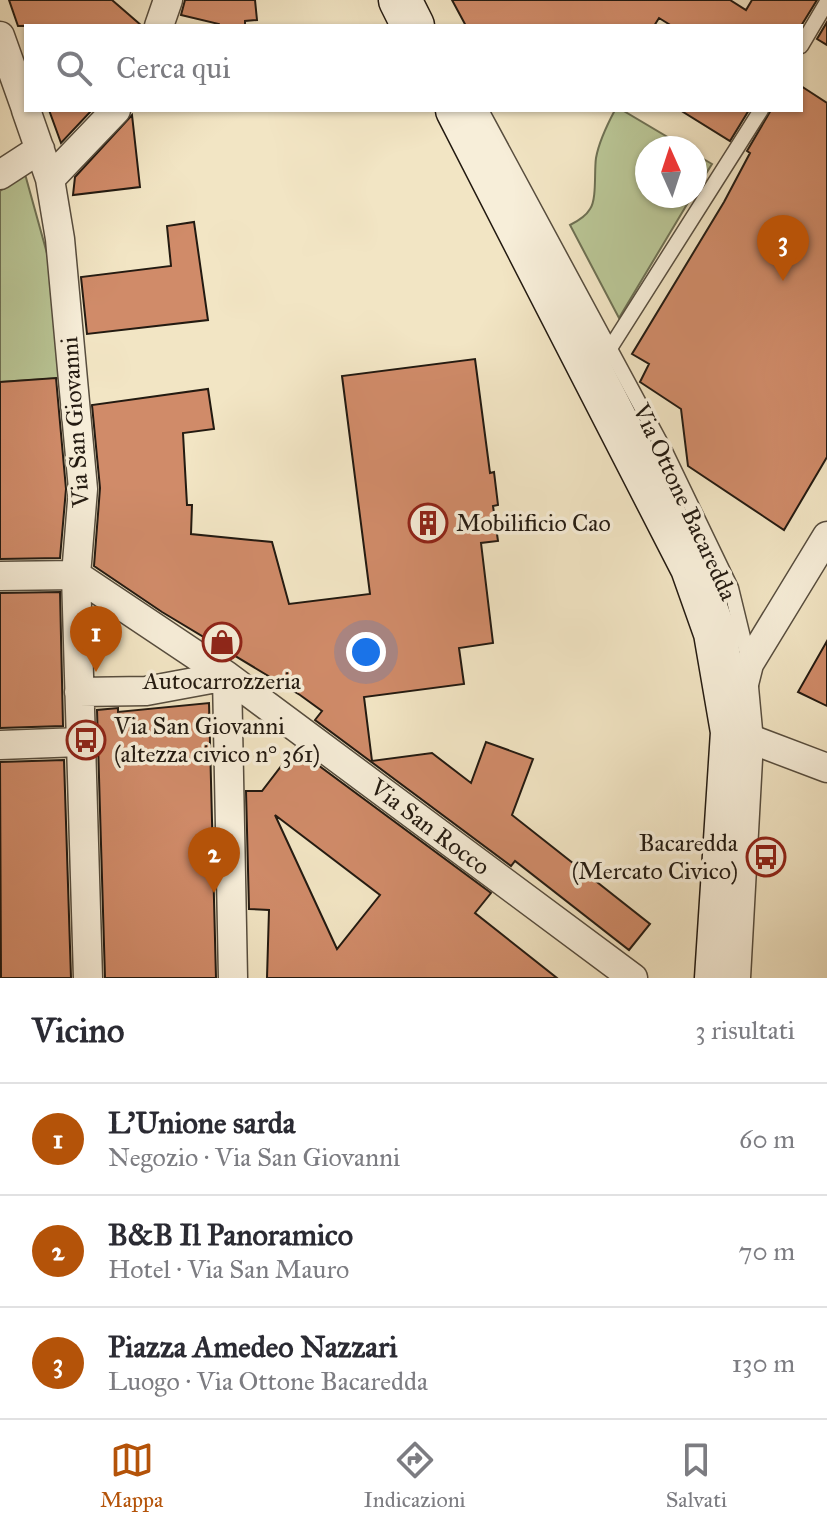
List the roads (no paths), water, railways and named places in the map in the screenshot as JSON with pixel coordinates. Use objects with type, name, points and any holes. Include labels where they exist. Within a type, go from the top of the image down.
[{"type":"street","points":[[160,24],[168,0]]},
{"type":"street","points":[[400,0],[412,24]]},
{"type":"street","name":"Via San Giovanni","points":[[0,36],[24,103]]},
{"type":"street","name":"Via San Giovanni","points":[[27,112],[50,179],[63,269],[83,489],[76,575],[88,978]]},
{"type":"street","points":[[50,179],[114,112]]},
{"type":"street","name":"Via Ottone Bacaredda","points":[[458,112],[602,362],[692,568],[715,633],[744,736],[716,978]]},
{"type":"street","points":[[0,175],[40,149]]},
{"type":"street","points":[[827,536],[749,664],[744,736],[827,768]]},
{"type":"street","points":[[0,576],[76,575]]},
{"type":"street","name":"Via San Rocco","points":[[76,575],[227,676],[633,978]]},
{"type":"street","points":[[79,692],[146,691],[227,676],[233,978]]},
{"type":"street","points":[[0,745],[80,742]]},
{"type":"lane","points":[[803,43],[827,2]]},
{"type":"lane","name":"Via Ottone Bacaredda","points":[[482,112],[602,362],[665,451],[731,588],[749,664]]},
{"type":"lane","points":[[602,362],[760,112]]},
{"type":"lane","name":"Via Ottone Bacaredda","points":[[743,978],[744,736]]},
{"type":"place","name":"Piazza Amedeo Nazzari","points":[[783,281]]},
{"type":"place","name":"Mobilificio Cao","points":[[428,523]]},
{"type":"place","name":"Autocarrozzeria","points":[[222,642]]},
{"type":"place","name":"L'Unione sarda","points":[[96,672]]},
{"type":"place","name":"Via San Giovanni (altezza civico n° 361)","points":[[86,740]]},
{"type":"place","name":"Bacaredda (Mercato Civico)","points":[[766,857]]},
{"type":"place","name":"B&B Il Panoramico","points":[[214,893]]}]
